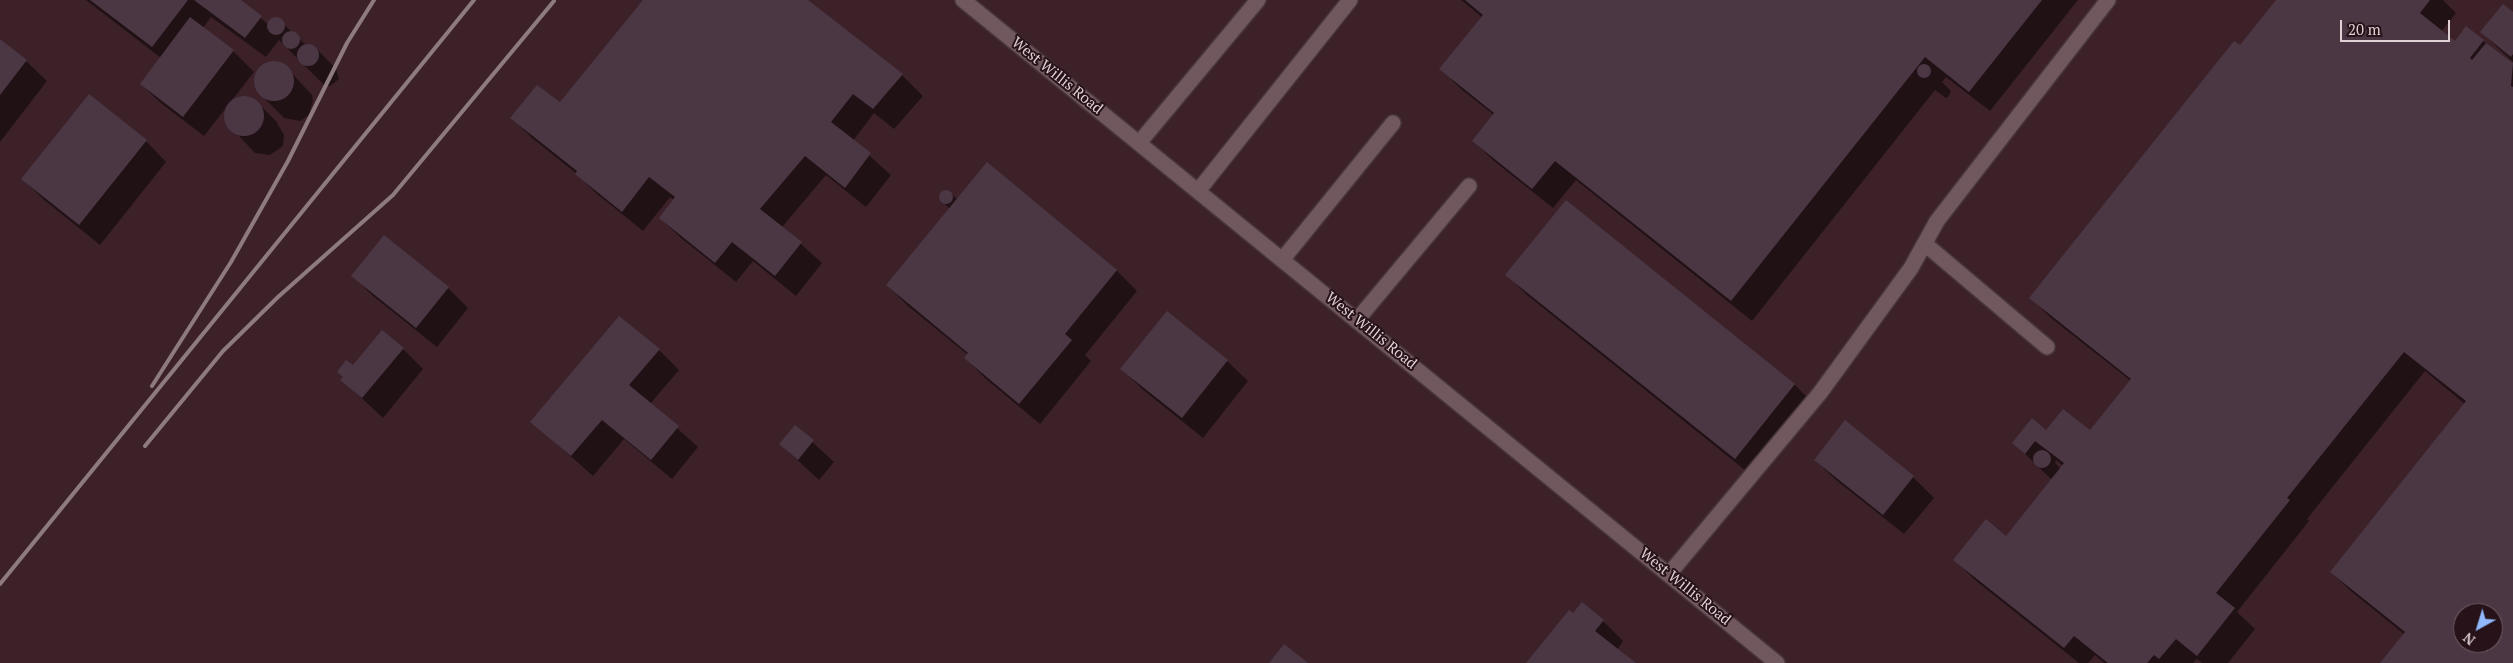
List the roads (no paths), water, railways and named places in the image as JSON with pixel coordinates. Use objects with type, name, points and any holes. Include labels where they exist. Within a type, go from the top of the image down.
[{"type":"street","name":"West Willis Road","points":[[964,0],[1777,663]]},
{"type":"street","points":[[1139,143],[1258,0]]},
{"type":"street","points":[[1198,191],[1350,0]]},
{"type":"street","points":[[1669,574],[1820,393],[1911,268],[1943,213],[2108,0]]},
{"type":"street","points":[[1282,260],[1393,123]]},
{"type":"street","points":[[1357,320],[1469,186]]},
{"type":"street","points":[[1925,244],[2047,347]]},
{"type":"railway","points":[[152,386],[231,262],[288,161],[347,43],[374,0]]},
{"type":"railway","points":[[0,584],[474,0]]},
{"type":"railway","points":[[145,446],[223,351],[278,297],[393,195],[554,1]]}]
